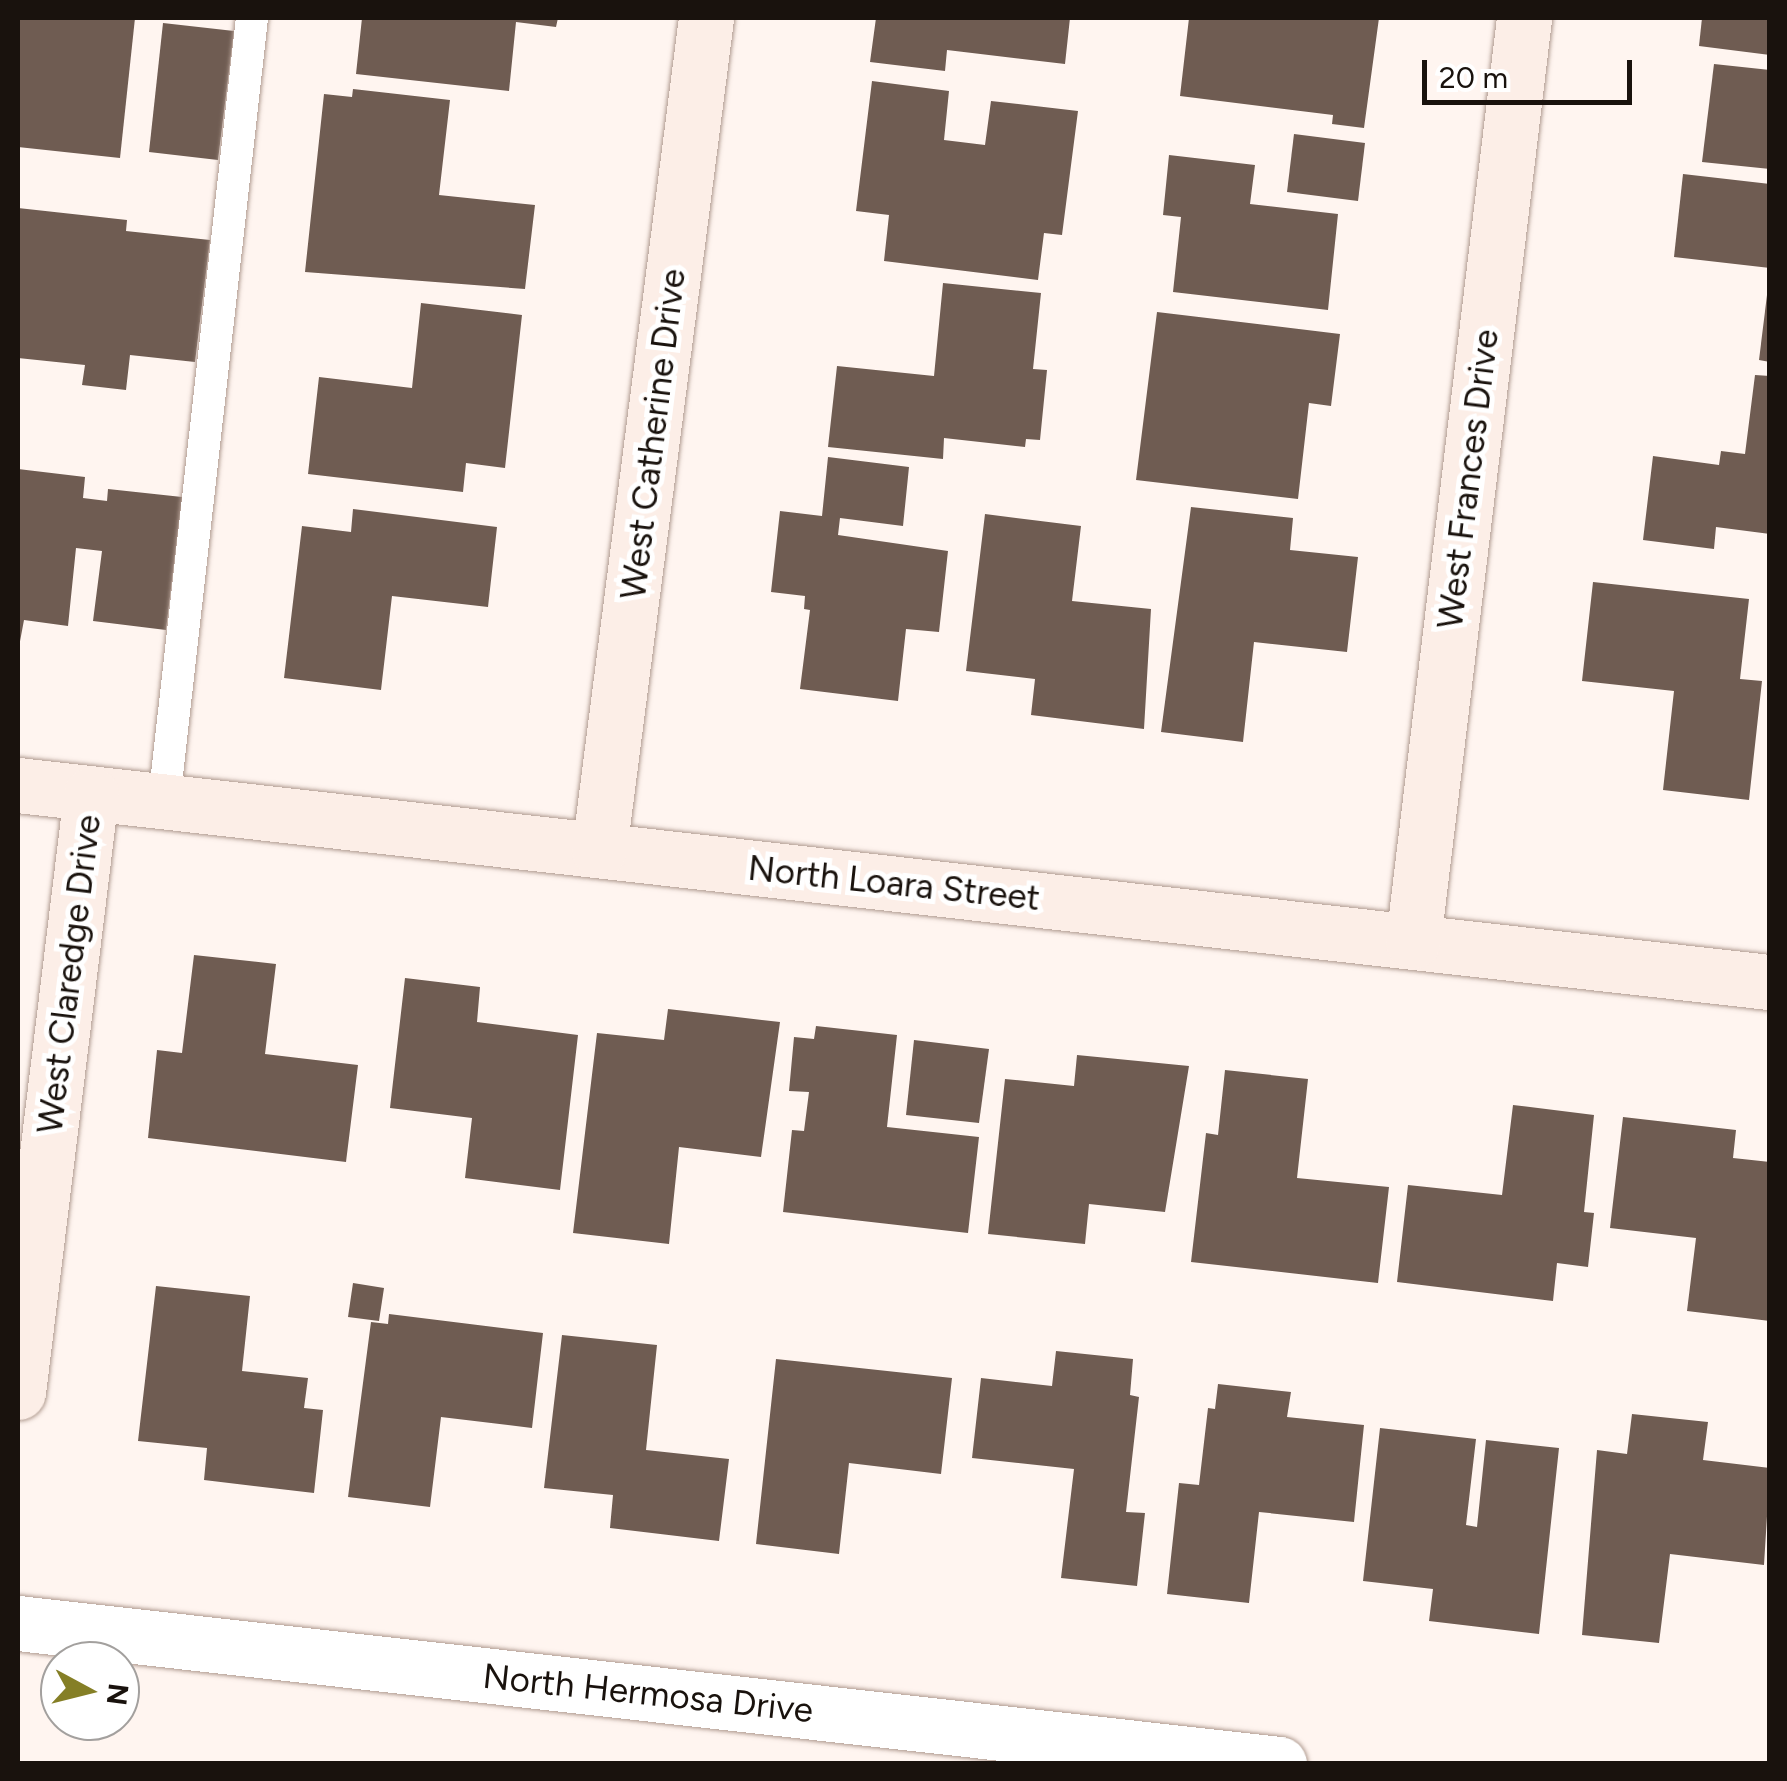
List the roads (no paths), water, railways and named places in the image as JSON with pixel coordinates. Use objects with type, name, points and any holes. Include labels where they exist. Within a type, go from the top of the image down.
[{"type":"street","name":"West Catherine Drive","points":[[599,850],[706,18]]},
{"type":"street","name":"West Frances Drive","points":[[1413,942],[1524,18]]},
{"type":"street","name":"North Loara Street","points":[[18,785],[1770,982]]},
{"type":"street","name":"West Claredge Drive","points":[[18,1392],[91,794]]},
{"type":"street","name":"North Hermosa Drive","points":[[18,1624],[1279,1764]]},
{"type":"lane","points":[[164,801],[252,18]]}]
